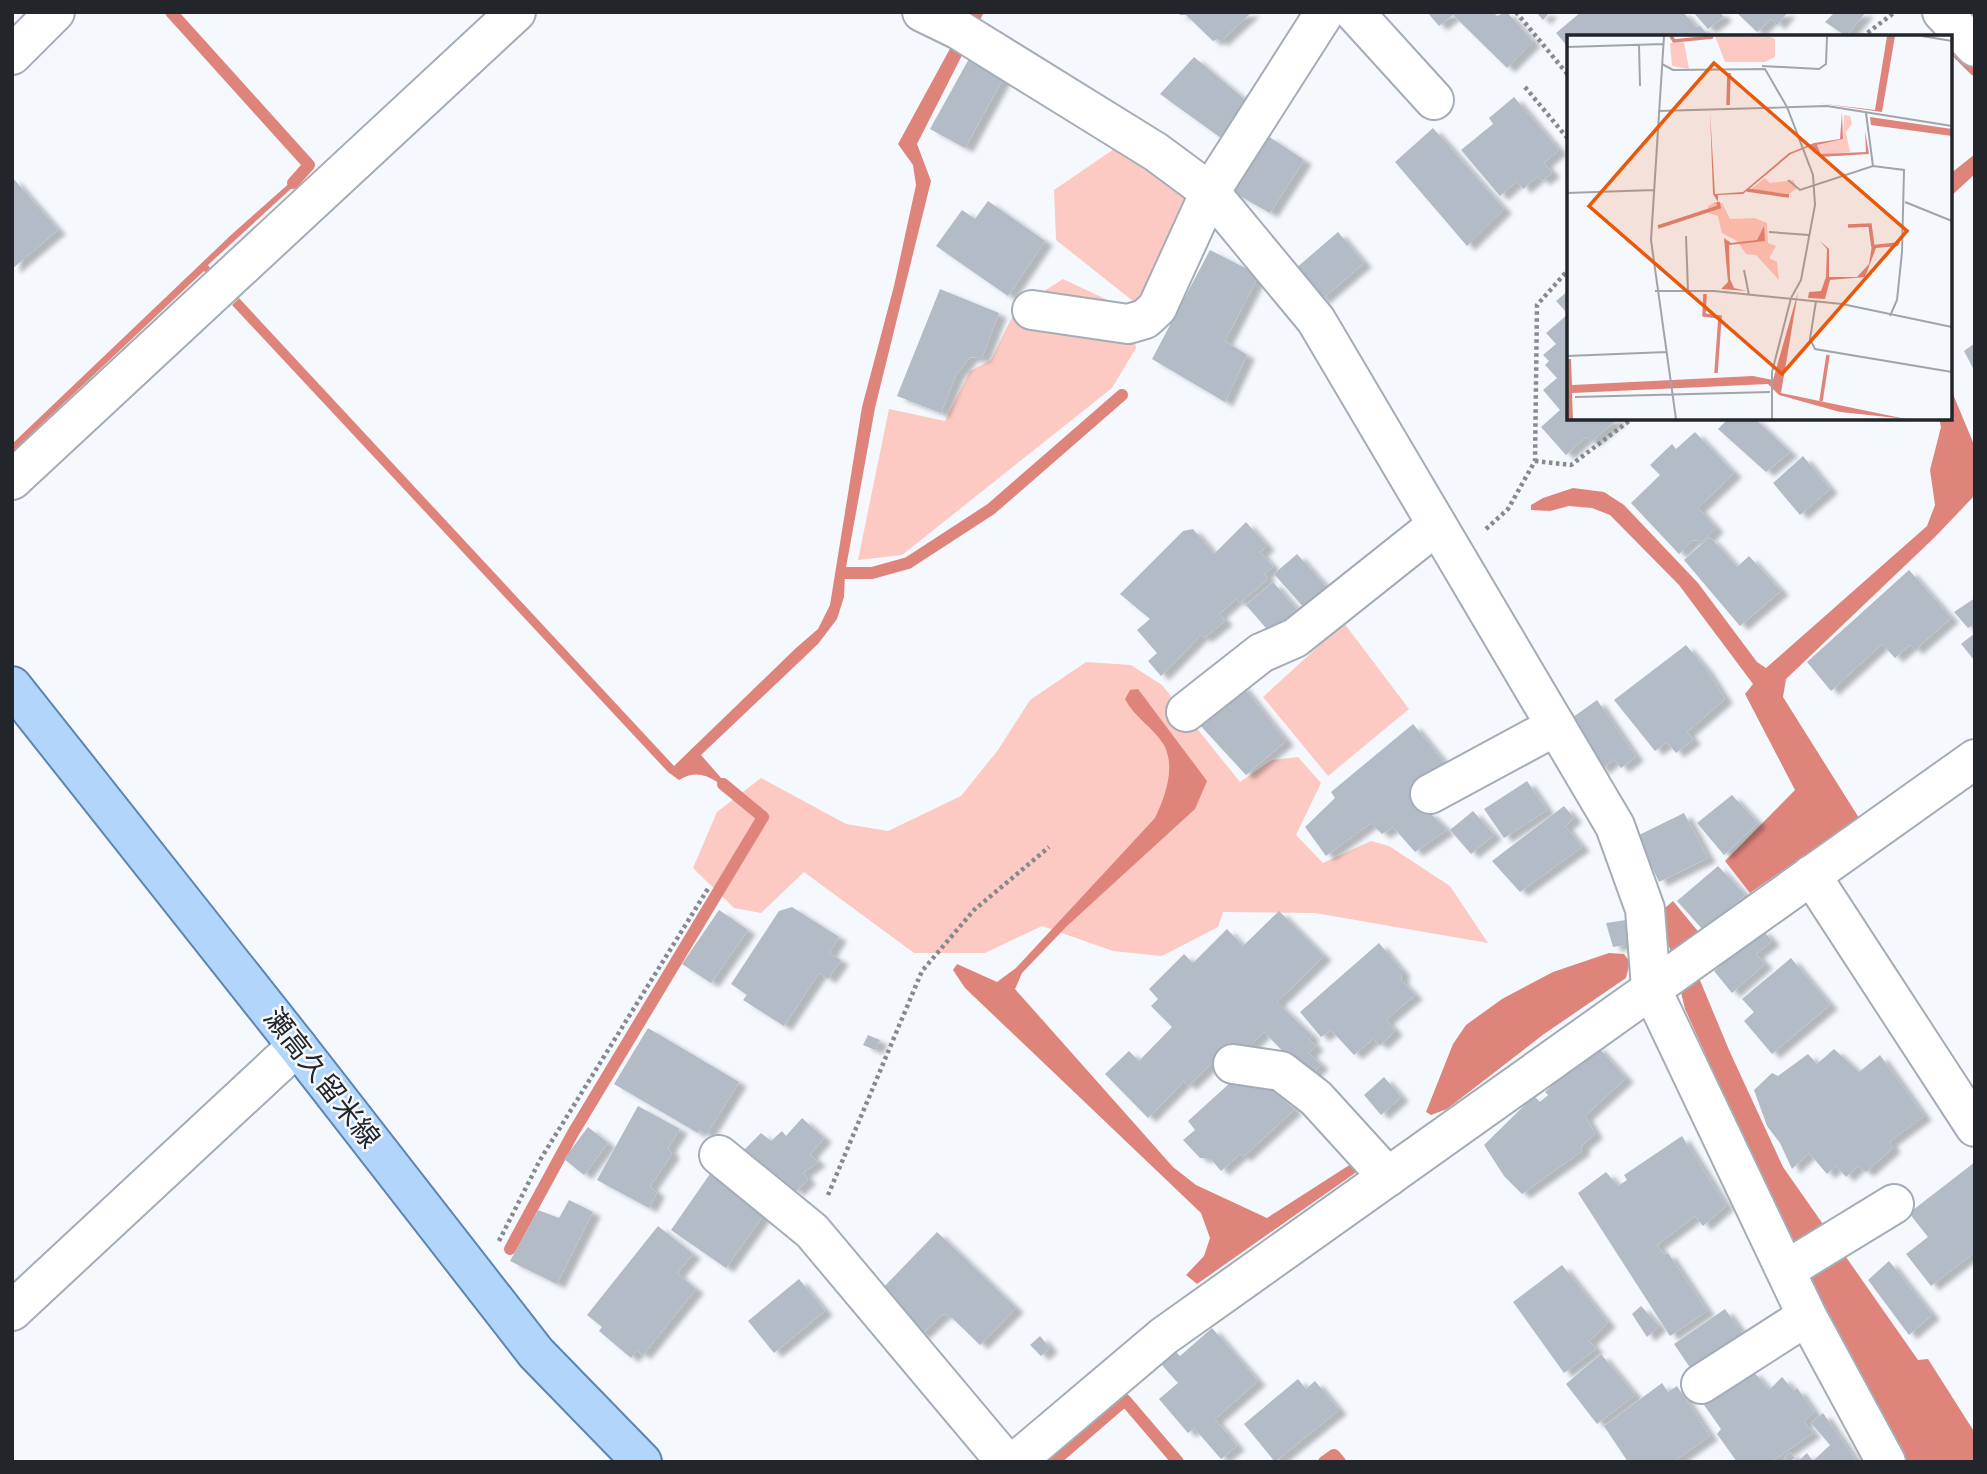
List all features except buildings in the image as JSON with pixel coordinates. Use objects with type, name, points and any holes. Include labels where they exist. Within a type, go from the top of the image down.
[{"type":"main road","name":"瀬高久留米線","points":[[12,686],[536,1353],[642,1462]]},
{"type":"street","points":[[12,55],[55,12]]},
{"type":"street","points":[[12,480],[516,12]]},
{"type":"street","points":[[922,12],[959,30],[1156,152],[1210,192],[1315,320],[1615,826],[1645,909],[1651,988],[1793,1265],[1807,1316],[1886,1462]]},
{"type":"street","points":[[1031,310],[1128,324],[1145,319],[1157,308],[1210,192],[1325,12]]},
{"type":"street","points":[[1354,12],[1434,100]]},
{"type":"street","points":[[1942,12],[1975,47]]},
{"type":"street","points":[[1186,712],[1261,653],[1295,638],[1446,541]]},
{"type":"street","points":[[1430,794],[1556,726]]},
{"type":"street","points":[[1015,1462],[1164,1336],[1975,759]]},
{"type":"street","points":[[1811,875],[1975,1127]]},
{"type":"street","points":[[12,1311],[297,1046]]},
{"type":"street","points":[[1233,1064],[1281,1071],[1317,1098],[1388,1177]]},
{"type":"street","points":[[719,1155],[812,1231],[1006,1462]]},
{"type":"street","points":[[1793,1265],[1894,1204]]},
{"type":"street","points":[[1700,1384],[1807,1316]]},
{"type":"path","points":[[1516,12],[1567,74]]},
{"type":"path","points":[[1865,35],[1895,12]]},
{"type":"path","points":[[1525,87],[1567,137]]},
{"type":"path","points":[[1446,541],[1508,509],[1535,461],[1537,305],[1567,271]]},
{"type":"path","points":[[1535,461],[1571,465],[1630,420]]},
{"type":"path","points":[[812,1231],[922,971],[974,910],[1049,847]]},
{"type":"path","points":[[479,1280],[540,1160],[709,887]]},
{"type":"shaded area","points":[[970,12],[984,12],[917,144],[931,181],[875,408],[845,573],[844,597],[837,619],[818,644],[701,755],[736,795],[702,775],[687,776],[679,780],[668,772],[232,305],[239,298],[674,766],[818,629],[830,605],[862,407],[894,286],[916,185],[913,165],[898,144]]},
{"type":"shaded area","points":[[1117,147],[1185,187],[1189,203],[1138,305],[1056,240],[1054,190]]},
{"type":"shaded area","points":[[1975,154],[1975,174],[1952,195],[1952,172]]},
{"type":"shaded area","points":[[302,172],[307,174],[208,265],[215,276],[211,279],[204,271],[12,452],[12,444],[231,235]]},
{"type":"shaded area","points":[[1063,279],[1129,310],[1136,348],[1112,388],[902,555],[858,560],[889,409],[945,421],[970,371],[991,360],[1016,309]]},
{"type":"shaded area","points":[[1952,392],[1975,447],[1975,495],[1935,537],[1786,679],[1783,697],[1859,818],[1750,893],[1725,861],[1795,790],[1745,694],[1753,684],[1679,585],[1610,515],[1592,508],[1569,506],[1550,511],[1531,510],[1531,505],[1573,488],[1604,492],[1624,505],[1698,583],[1757,662],[1766,668],[1927,526],[1935,505],[1930,470],[1941,427],[1939,420],[1952,420]]},
{"type":"shaded area","points":[[1344,623],[1409,709],[1328,776],[1263,697]]},
{"type":"shaded area","points":[[1086,662],[1131,665],[1162,685],[1240,782],[1272,760],[1298,757],[1321,783],[1296,835],[1323,863],[1371,841],[1389,846],[1450,886],[1488,943],[1315,913],[1223,912],[1218,927],[1162,956],[1113,951],[1042,926],[985,953],[914,953],[804,872],[761,913],[734,908],[693,868],[717,812],[761,778],[846,824],[888,831],[961,796],[998,750],[1030,700]]},
{"type":"shaded area","points":[[1138,689],[1207,781],[1195,809],[1067,926],[1022,973],[1015,989],[1173,1167],[1196,1185],[1267,1218],[1351,1164],[1358,1171],[1197,1284],[1186,1275],[1204,1256],[1210,1238],[1201,1213],[965,988],[953,970],[957,964],[997,982],[1016,968],[1155,818],[1165,792],[1169,763],[1160,739],[1125,699],[1130,690]]},
{"type":"shaded area","points":[[1673,901],[1701,935],[1687,949],[1729,1050],[1783,1167],[1918,1360],[1928,1359],[1975,1433],[1975,1462],[1907,1462],[1811,1281],[1794,1240],[1778,1215],[1685,1009],[1671,952],[1658,914]]},
{"type":"shaded area","points":[[1609,953],[1624,954],[1630,962],[1626,978],[1544,1034],[1447,1109],[1431,1115],[1426,1112],[1453,1044],[1466,1025],[1502,999],[1553,972]]},
{"type":"waterway","points":[[171,12],[309,165],[293,183]]},
{"type":"waterway","points":[[1958,53],[1975,70]]},
{"type":"waterway","points":[[845,573],[872,573],[908,563],[991,509],[1122,395]]},
{"type":"waterway","points":[[510,1249],[573,1133],[763,817],[723,784]]},
{"type":"waterway","points":[[1053,1462],[1125,1400],[1178,1462]]},
{"type":"waterway","points":[[1324,1462],[1334,1455],[1340,1462]]}]
